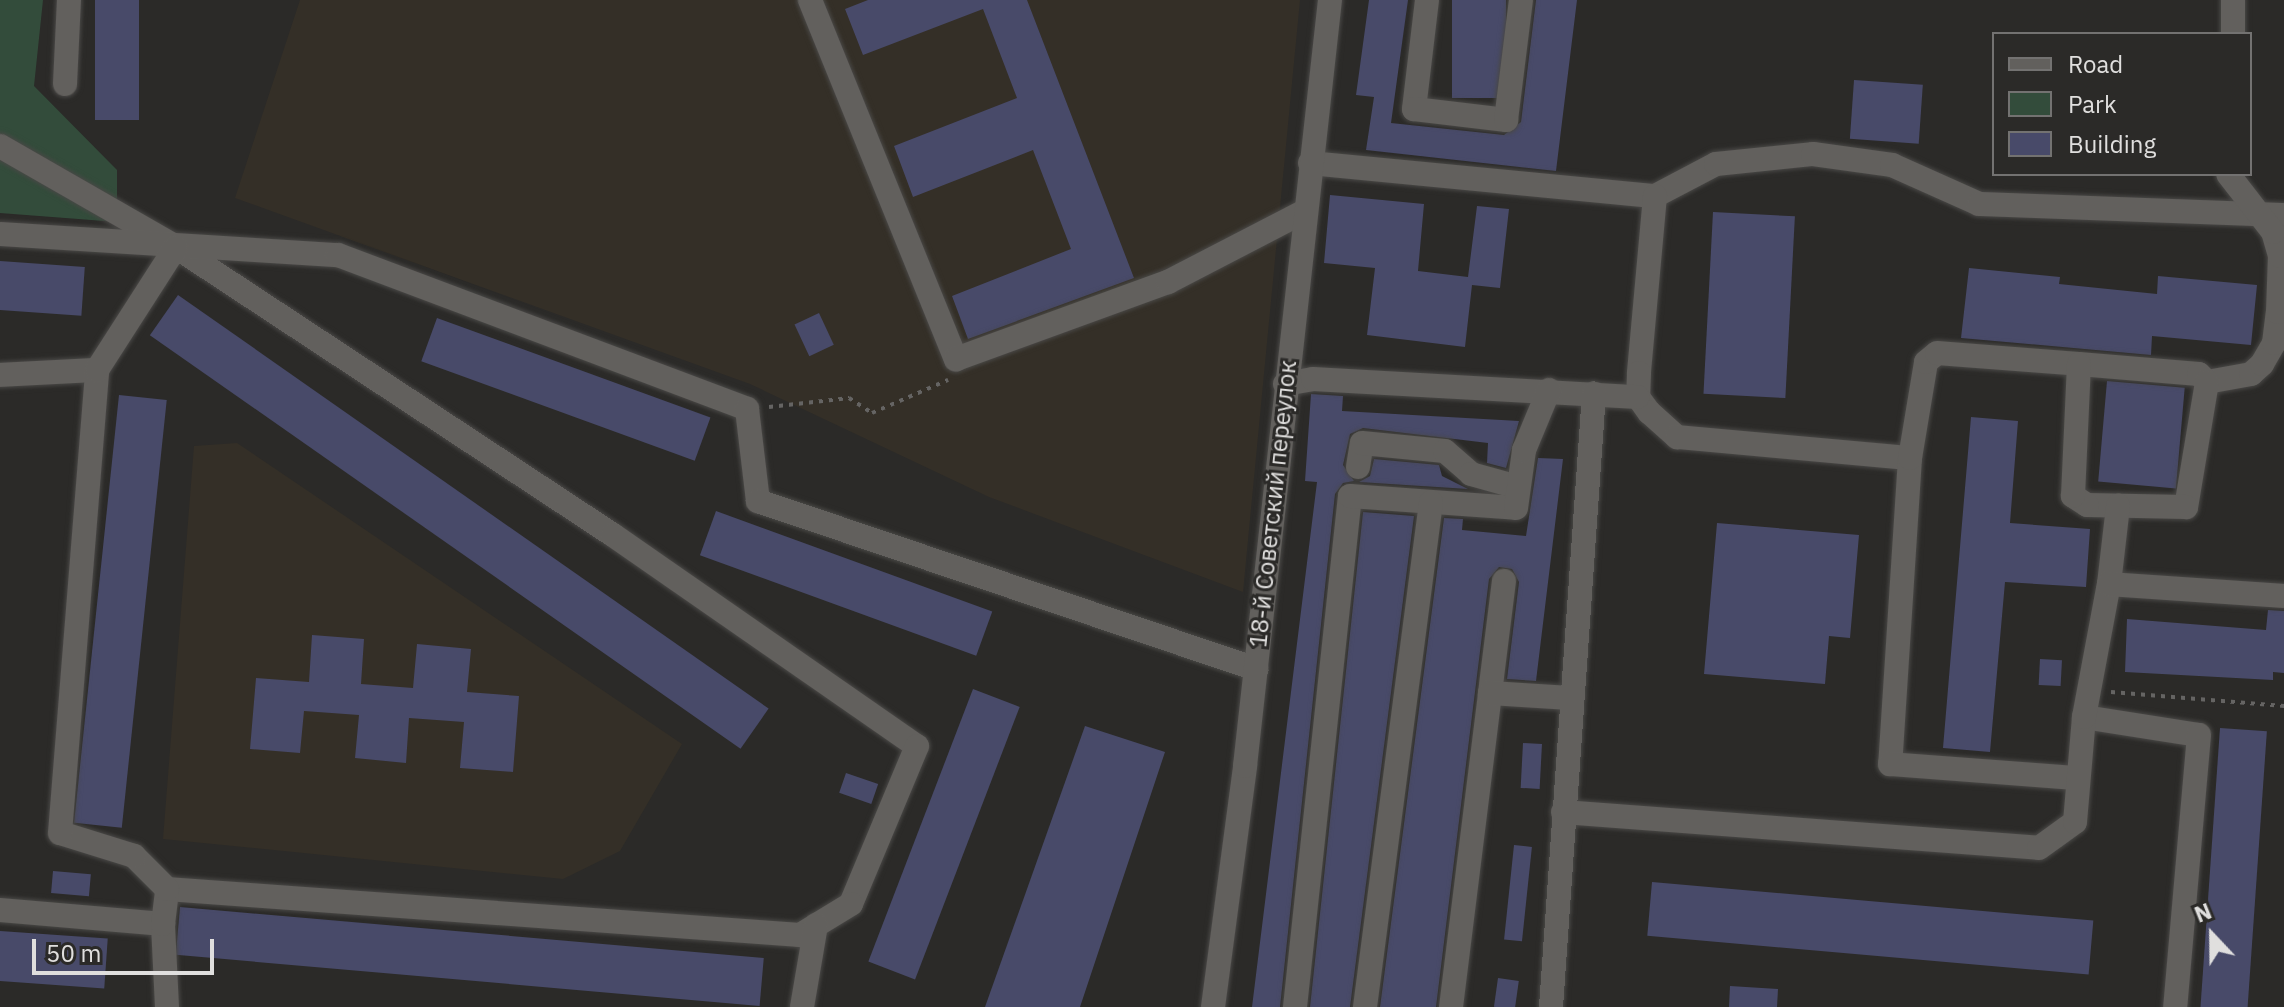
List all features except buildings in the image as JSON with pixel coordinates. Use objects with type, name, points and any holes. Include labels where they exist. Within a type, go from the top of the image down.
[{"type":"street","points":[[65,84],[69,0]]},
{"type":"street","points":[[810,0],[956,359],[1168,282],[1305,211]]},
{"type":"street","name":"18-й Советский переулок","points":[[1213,1007],[1256,669],[1285,384],[1330,0]]},
{"type":"street","points":[[1427,0],[1414,109],[1506,120],[1521,0]]},
{"type":"street","points":[[2233,0],[2233,32]]},
{"type":"street","points":[[0,146],[176,247],[613,535],[917,746],[851,904],[800,935],[707,932],[167,889],[134,856],[60,833],[97,370],[176,247]]},
{"type":"street","points":[[1310,163],[1655,196],[1716,164],[1813,154],[1892,165],[1979,204],[2284,215]]},
{"type":"street","points":[[2207,382],[2251,374],[2274,343],[2280,256],[2273,232],[2230,176]]},
{"type":"street","points":[[1638,397],[1655,196]]},
{"type":"street","points":[[0,234],[176,247],[276,247],[338,255],[747,409],[758,501],[1256,669]]},
{"type":"street","points":[[2076,778],[1890,764],[1910,458],[1926,362],[1937,353],[2199,374],[2207,382]]},
{"type":"street","points":[[2079,364],[2073,496],[2087,505],[2186,507],[2207,382]]},
{"type":"street","points":[[0,375],[97,370]]},
{"type":"street","points":[[1285,384],[1313,379],[1638,397],[1677,437],[1910,458]]},
{"type":"street","points":[[1295,1007],[1350,496],[1516,508],[1524,450],[1549,390]]},
{"type":"street","points":[[1551,1007],[1570,698],[1594,394]]},
{"type":"street","points":[[1358,467],[1362,443],[1445,451],[1471,474],[1518,487]]},
{"type":"street","points":[[1365,1007],[1431,502]]},
{"type":"street","points":[[1563,812],[2039,848],[2075,822],[2076,778],[2084,717],[2109,584],[2118,506]]},
{"type":"street","points":[[1451,1007],[1504,581]]},
{"type":"street","points":[[2109,584],[2284,596]]},
{"type":"street","points":[[1490,693],[1570,698]]},
{"type":"street","points":[[2084,717],[2199,735],[2175,1007]]},
{"type":"street","points":[[167,889],[163,924],[167,1007]]},
{"type":"street","points":[[0,910],[163,924]]},
{"type":"street","points":[[802,1007],[816,925]]},
{"type":"path","points":[[747,409],[849,398],[872,413],[960,375],[956,359]]},
{"type":"path","points":[[2089,690],[2284,706]]},
{"type":"shaded area","points":[[300,0],[1300,0],[1243,592],[989,497],[750,384],[235,198]]},
{"type":"shaded area","points":[[237,443],[682,744],[620,851],[563,879],[163,839],[194,446]]},
{"type":"green space","points":[[0,0],[43,0],[34,86],[117,170],[117,222],[0,213]]}]
